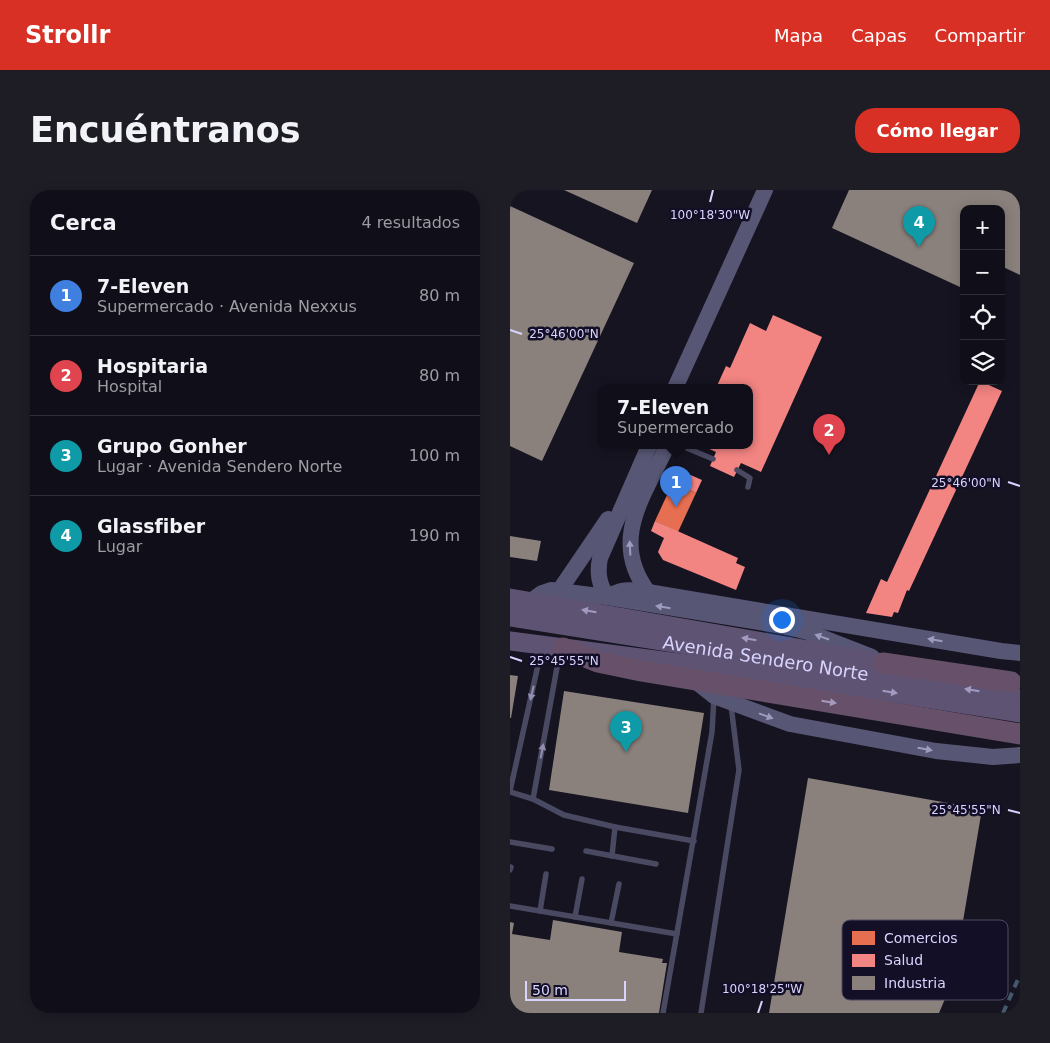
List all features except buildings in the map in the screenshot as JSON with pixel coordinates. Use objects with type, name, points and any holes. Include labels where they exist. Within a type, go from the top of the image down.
[{"type":"highway","points":[[555,647],[598,662],[692,679],[723,692],[780,694],[1020,734]]},
{"type":"highway","points":[[883,662],[1015,690]]},
{"type":"main road","points":[[510,598],[883,662]]},
{"type":"main road","name":"Avenida Sendero Norte","points":[[510,616],[652,650],[810,680],[1020,712]]},
{"type":"main road","name":"Avenida Sendero Norte","points":[[510,641],[555,647],[652,650],[1015,690]]},
{"type":"street","points":[[677,384],[765,190]]},
{"type":"street","points":[[607,597],[601,587],[598,575],[600,558],[648,449]]},
{"type":"street","points":[[648,592],[635,573],[631,557],[630,537],[636,513],[666,449]]},
{"type":"street","points":[[560,592],[632,484]]},
{"type":"street","points":[[607,597],[626,589],[1020,653]]},
{"type":"street","points":[[531,601],[547,591],[607,597],[800,630],[865,653],[883,662]]},
{"type":"street","points":[[1001,651],[1020,659]]},
{"type":"street","points":[[723,692],[790,724],[936,751],[993,757],[1020,755]]},
{"type":"lane","points":[[689,449],[713,459]]},
{"type":"lane","points":[[737,470],[750,478],[748,487]]},
{"type":"lane","points":[[555,647],[510,791],[533,799],[564,815],[615,827],[694,841]]},
{"type":"lane","points":[[533,799],[555,647]]},
{"type":"lane","points":[[664,1013],[712,732],[723,692]]},
{"type":"lane","points":[[701,1013],[739,770],[723,692]]},
{"type":"lane","points":[[612,856],[615,827]]},
{"type":"lane","points":[[510,842],[552,849]]},
{"type":"lane","points":[[586,851],[656,864]]},
{"type":"lane","points":[[540,911],[546,874]]},
{"type":"lane","points":[[575,917],[582,879]]},
{"type":"lane","points":[[611,923],[619,884]]},
{"type":"lane","points":[[510,906],[677,934]]},
{"type":"railway","points":[[1003,1013],[1020,975]]},
{"type":"place","name":"Glassfiber","points":[[919,247]]},
{"type":"place","name":"Hospitaria","points":[[829,455]]},
{"type":"place","name":"7-Eleven","points":[[676,507]]},
{"type":"place","name":"Grupo Gonher","points":[[626,752]]}]
